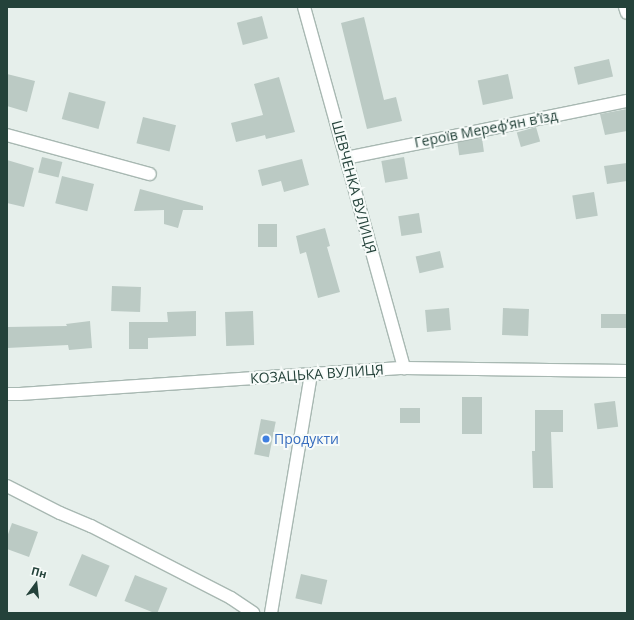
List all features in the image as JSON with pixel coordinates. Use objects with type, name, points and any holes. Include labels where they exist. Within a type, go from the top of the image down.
[{"type":"street","name":"ШЕВЧЕНКА ВУЛИЦЯ","points":[[304,7],[404,368]]},
{"type":"street","points":[[625,7],[627,13]]},
{"type":"street","name":"Героїв Мерефʼян вʼїзд","points":[[346,158],[627,101]]},
{"type":"street","points":[[7,135],[150,174]]},
{"type":"street","name":"КОЗАЦЬКА ВУЛИЦЯ","points":[[7,394],[404,368],[627,371]]},
{"type":"street","points":[[271,613],[311,374]]},
{"type":"street","points":[[7,486],[60,513],[91,526],[231,598],[253,613]]},
{"type":"building","points":[[262,16],[268,38],[243,45],[237,23]]},
{"type":"building","points":[[364,17],[384,100],[396,97],[402,121],[367,129],[341,23]]},
{"type":"building","points":[[609,59],[613,77],[578,85],[574,67]]},
{"type":"building","points":[[7,74],[35,81],[27,112],[7,106]]},
{"type":"building","points":[[508,74],[513,98],[483,105],[478,80]]},
{"type":"building","points":[[279,77],[295,132],[266,139],[265,135],[236,142],[231,123],[263,115],[254,84]]},
{"type":"building","points":[[69,92],[106,102],[98,129],[62,119]]},
{"type":"building","points":[[627,109],[627,131],[605,135],[600,114]]},
{"type":"building","points":[[143,117],[176,125],[169,151],[136,143]]},
{"type":"building","points":[[536,127],[540,141],[521,147],[517,133]]},
{"type":"building","points":[[482,138],[484,152],[459,155],[457,141]]},
{"type":"building","points":[[42,157],[62,162],[59,178],[38,173]]},
{"type":"building","points":[[404,157],[408,179],[385,183],[381,161]]},
{"type":"building","points":[[302,159],[309,185],[284,192],[281,181],[262,186],[258,170]]},
{"type":"building","points":[[7,160],[34,168],[24,207],[7,203]]},
{"type":"building","points":[[627,163],[627,181],[607,184],[604,166]]},
{"type":"building","points":[[62,176],[94,184],[87,211],[55,203]]},
{"type":"building","points":[[140,189],[203,206],[203,210],[183,210],[178,228],[164,224],[164,210],[134,211]]},
{"type":"building","points":[[594,192],[598,216],[576,219],[572,195]]},
{"type":"building","points":[[419,213],[422,233],[401,236],[398,216]]},
{"type":"building","points":[[258,224],[277,224],[277,247],[258,247]]},
{"type":"building","points":[[325,228],[330,246],[327,247],[340,292],[318,298],[306,252],[300,254],[296,236]]},
{"type":"building","points":[[440,251],[444,268],[419,273],[416,257]]},
{"type":"building","points":[[112,286],[141,287],[140,312],[111,311]]},
{"type":"building","points":[[449,308],[451,330],[427,332],[425,310]]},
{"type":"building","points":[[503,308],[529,309],[528,336],[502,335]]},
{"type":"building","points":[[196,311],[196,336],[148,338],[148,349],[129,349],[129,322],[168,322],[167,312]]},
{"type":"building","points":[[253,311],[254,345],[226,346],[225,312]]},
{"type":"building","points":[[601,314],[627,314],[627,328],[601,328]]},
{"type":"building","points":[[90,321],[92,348],[69,350],[68,345],[7,348],[7,327],[67,326],[66,324]]},
{"type":"building","points":[[462,397],[482,397],[482,434],[462,434]]},
{"type":"building","points":[[615,401],[618,427],[597,429],[594,404]]},
{"type":"building","points":[[400,408],[420,408],[420,423],[400,423]]},
{"type":"building","points":[[535,410],[563,410],[563,432],[551,432],[553,488],[533,488],[532,451],[535,451]]},
{"type":"building","name":"Продукти","points":[[261,419],[276,422],[269,457],[254,454]]},
{"type":"building","points":[[12,523],[38,532],[29,557],[7,549],[7,537]]},
{"type":"building","points":[[82,554],[110,566],[96,597],[69,585]]},
{"type":"building","points":[[301,574],[327,580],[322,604],[295,598]]},
{"type":"building","points":[[135,575],[167,588],[157,613],[125,601]]},
{"type":"place","name":"Продукти","points":[[266,439]]}]
